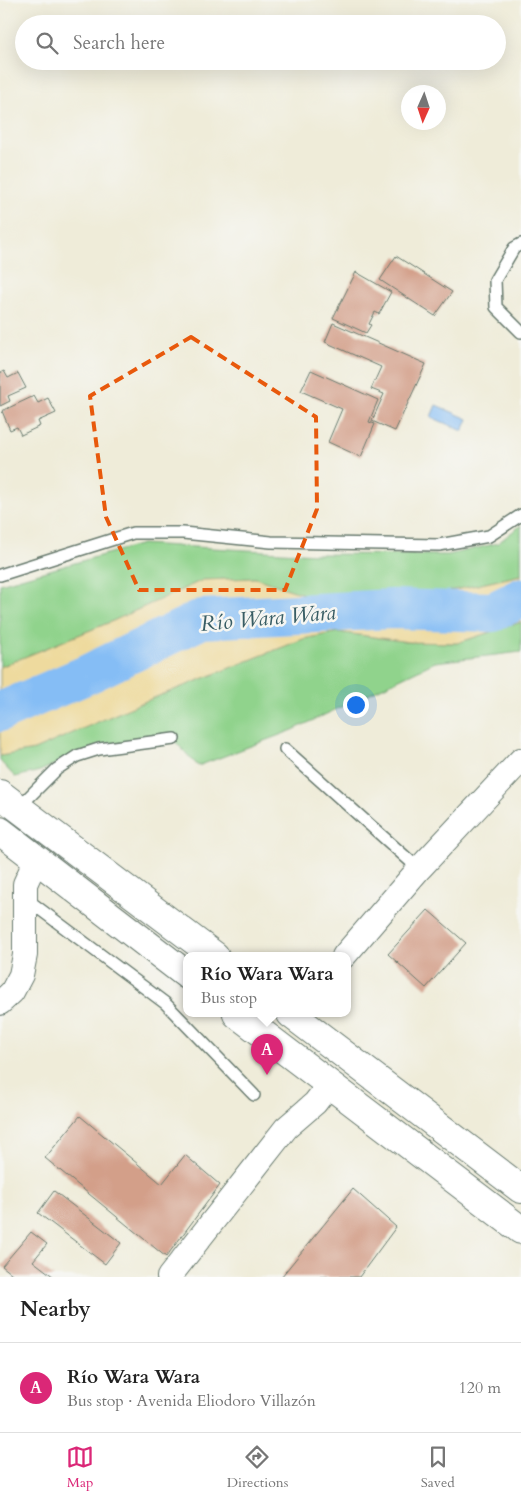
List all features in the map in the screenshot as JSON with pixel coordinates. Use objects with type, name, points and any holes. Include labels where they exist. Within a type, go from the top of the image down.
[{"type":"highway","points":[[9,801],[210,952]]},
{"type":"highway","points":[[0,831],[183,973]]},
{"type":"highway","points":[[241,1017],[521,1230]]},
{"type":"highway","points":[[297,1017],[521,1189]]},
{"type":"street","points":[[347,952],[419,869],[521,760]]},
{"type":"street","points":[[0,1003],[12,992],[21,975],[25,956],[25,884],[36,860]]},
{"type":"street","points":[[169,1277],[286,1128],[315,1103],[329,1085]]},
{"type":"lane","points":[[521,244],[514,248],[495,280],[496,307],[521,332]]},
{"type":"lane","points":[[0,574],[133,533],[183,533],[271,542],[439,545],[489,536],[521,515]]},
{"type":"lane","points":[[9,801],[77,756],[100,749],[174,739]]},
{"type":"lane","points":[[285,749],[419,869]]},
{"type":"lane","points":[[25,898],[165,1004],[254,1095]]},
{"type":"highlighted area","points":[[191,337],[316,417],[317,509],[285,590],[139,590],[106,517],[90,396]]},
{"type":"green space","points":[[521,525],[521,575],[424,597],[369,602],[312,597],[255,578],[203,580],[113,621],[0,667],[0,584],[142,544],[316,554],[448,555],[498,543]]},
{"type":"green space","points":[[521,622],[521,652],[435,662],[293,730],[198,766],[172,738],[83,752],[40,771],[15,777],[0,761],[0,756],[34,750],[141,703],[303,639],[338,632],[409,642],[457,643]]},
{"type":"sand","points":[[521,575],[521,622],[457,643],[409,642],[338,632],[303,639],[141,703],[34,750],[0,756],[0,667],[113,621],[203,580],[255,578],[312,597],[369,602],[424,597]]},
{"type":"water","points":[[436,405],[468,419],[463,431],[431,417]]},
{"type":"building","points":[[396,256],[452,292],[435,316],[380,280]]},
{"type":"building","points":[[356,272],[391,292],[379,314],[375,312],[366,333],[333,318]]},
{"type":"building","points":[[333,323],[426,364],[395,431],[372,421],[384,394],[371,389],[381,367],[325,342]]},
{"type":"building","points":[[311,370],[378,400],[369,422],[375,424],[361,457],[328,442],[342,409],[301,391]]},
{"type":"building","points":[[4,371],[8,378],[18,373],[26,388],[8,396],[10,401],[0,406],[0,373]]},
{"type":"building","points":[[34,396],[38,403],[48,398],[56,413],[38,421],[40,426],[21,435],[17,427],[10,430],[2,411]]},
{"type":"building","points":[[428,910],[466,943],[426,988],[388,954]]},
{"type":"building","points":[[80,1116],[162,1184],[185,1155],[220,1185],[166,1257],[45,1158]]},
{"type":"building","points":[[353,1189],[396,1227],[359,1277],[281,1277]]},
{"type":"building","points":[[54,1191],[121,1243],[105,1264],[38,1213]]},
{"type":"building","points":[[31,1232],[47,1244],[33,1261],[54,1277],[16,1277],[2,1266]]},
{"type":"waterway","name":"Río Wara Wara","points":[[0,712],[86,675],[202,619],[392,609],[493,612],[521,598]]},
{"type":"place","name":"Río Wara Wara","points":[[267,1075]]}]
